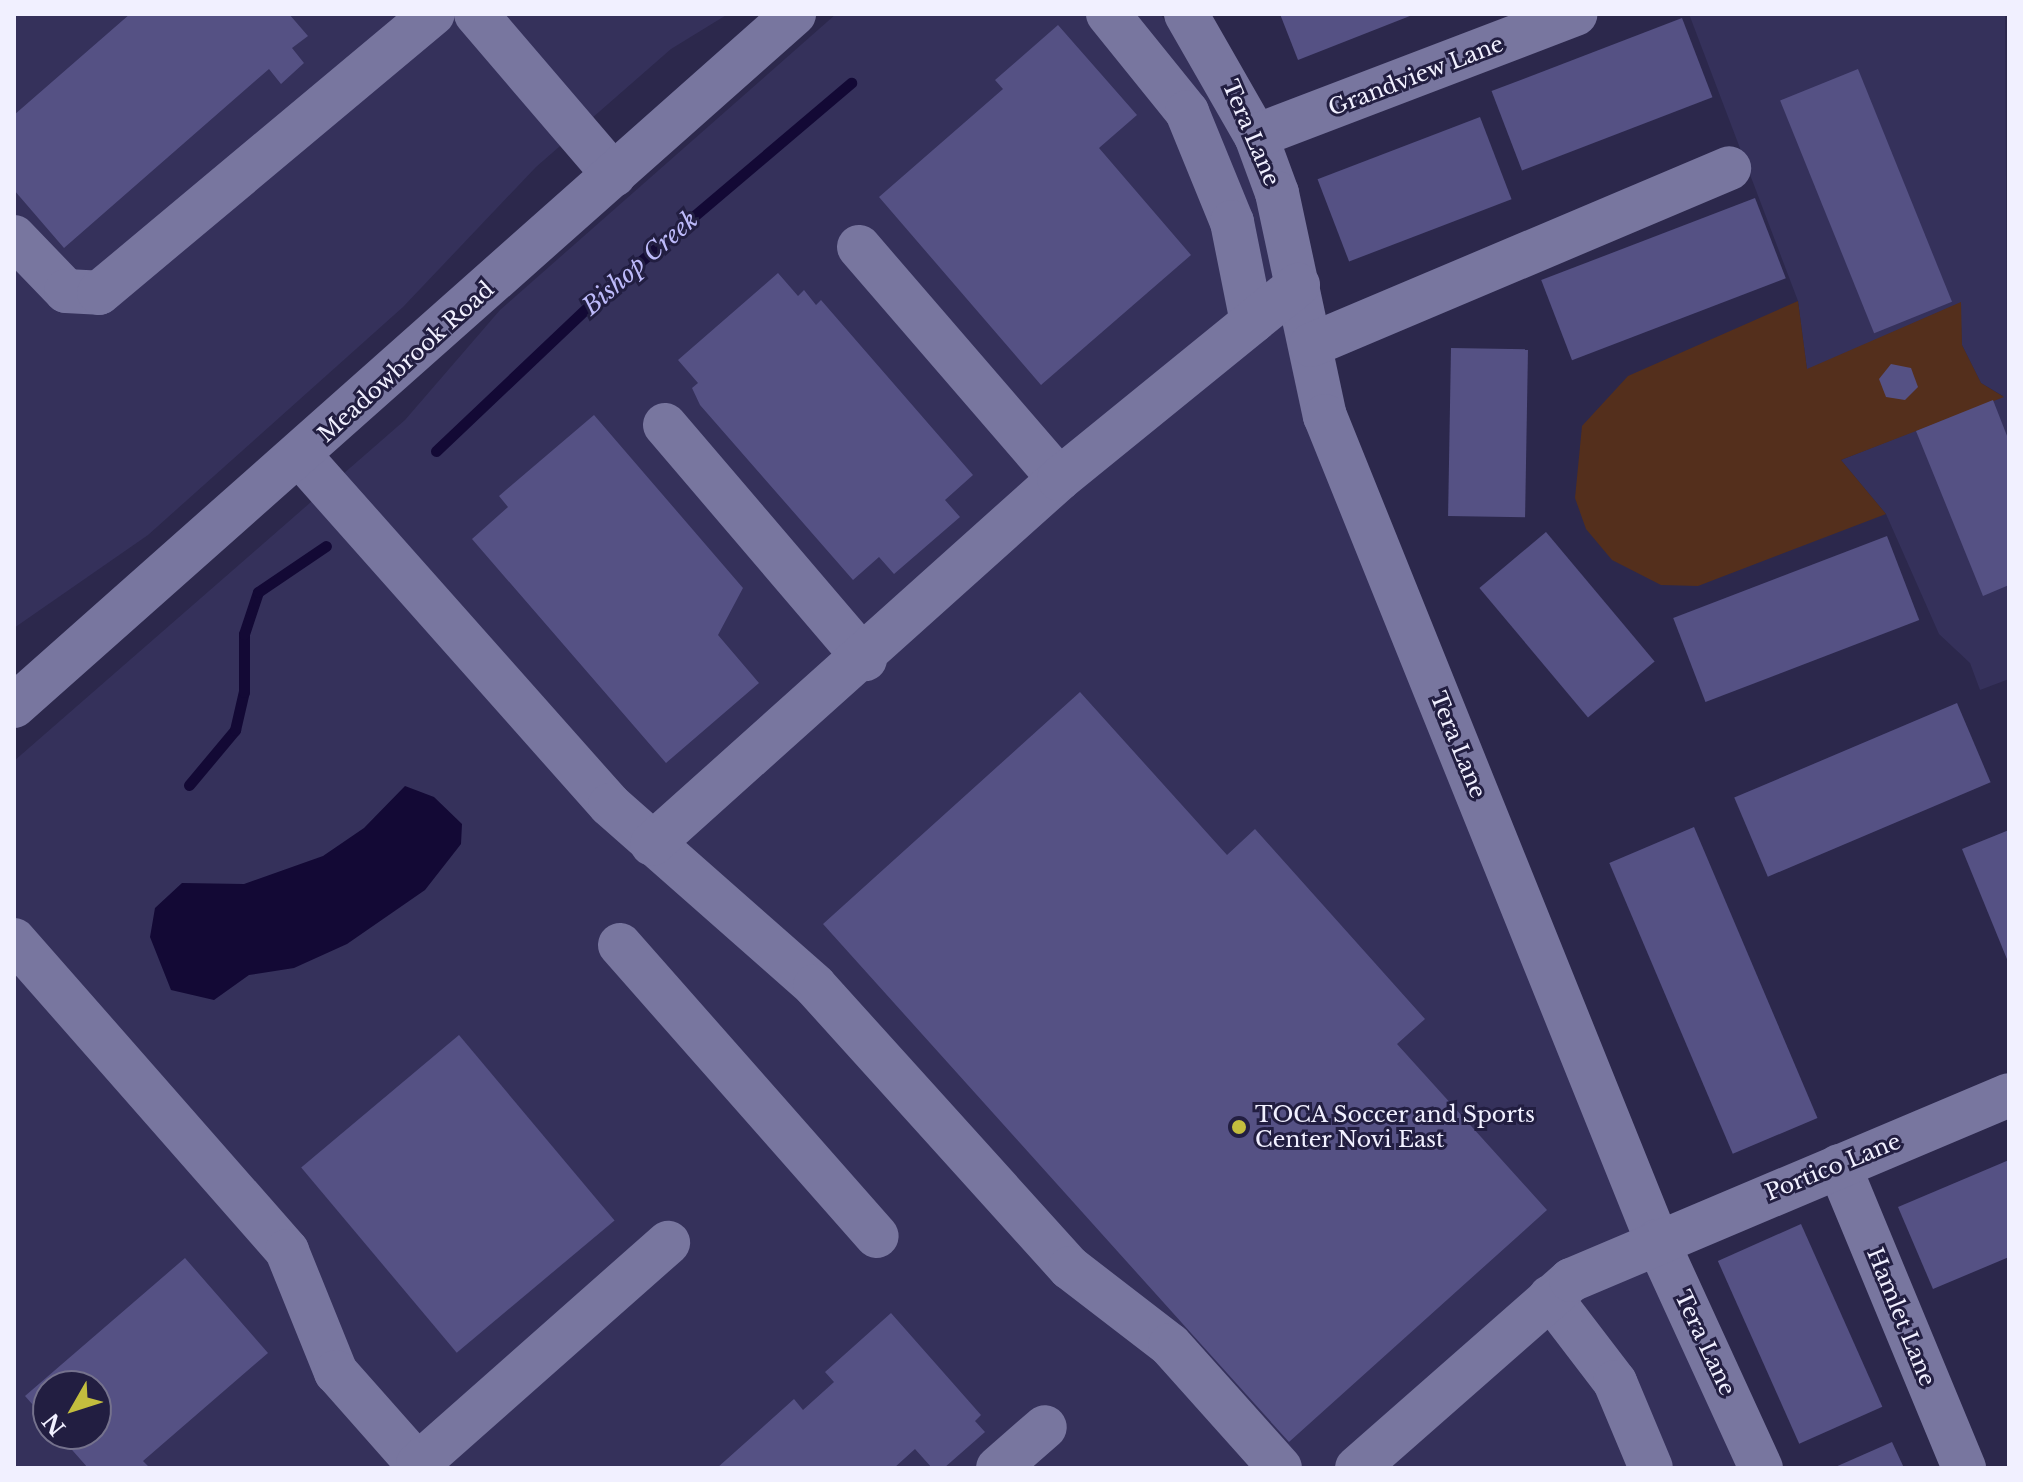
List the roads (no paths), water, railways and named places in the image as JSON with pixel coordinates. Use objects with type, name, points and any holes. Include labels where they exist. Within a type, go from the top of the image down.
[{"type":"street","points":[[14,237],[66,291],[99,293],[433,14]]},
{"type":"street","points":[[476,14],[614,175]]},
{"type":"street","name":"Meadowbrook Road","points":[[14,706],[301,457],[794,14]]},
{"type":"street","points":[[1108,14],[1187,112],[1232,222],[1252,322]]},
{"type":"street","name":"Tera Lane","points":[[1186,14],[1256,136],[1298,285],[1325,416],[1657,1241],[1761,1468]]},
{"type":"street","name":"Grandview Lane","points":[[1256,136],[1575,14]]},
{"type":"street","points":[[1311,345],[1729,168]]},
{"type":"street","points":[[859,247],[1059,479]]},
{"type":"street","points":[[652,844],[865,659],[1059,479],[1298,285]]},
{"type":"street","points":[[665,425],[865,659]]},
{"type":"street","points":[[301,457],[652,844],[815,986],[1070,1268],[1170,1345],[1280,1468]]},
{"type":"street","points":[[14,940],[287,1251],[336,1372],[419,1466],[668,1243]]},
{"type":"street","points":[[620,945],[877,1236]]},
{"type":"street","name":"Portico Lane","points":[[1357,1468],[1550,1297],[1657,1241],[2009,1095]]},
{"type":"street","name":"Hamlet Lane","points":[[1839,1166],[1964,1468]]},
{"type":"street","points":[[1550,1297],[1615,1382],[1651,1468]]},
{"type":"street","points":[[998,1468],[1045,1427]]},
{"type":"waterway","name":"Bishop Creek","points":[[436,451],[595,300],[851,83]]},
{"type":"waterway","name":"Bishop Creek","points":[[189,785],[235,730],[244,692],[244,634],[258,592],[326,546]]},
{"type":"place","name":"TOCA Soccer and Sports Center Novi East","points":[[1239,1127]]}]
